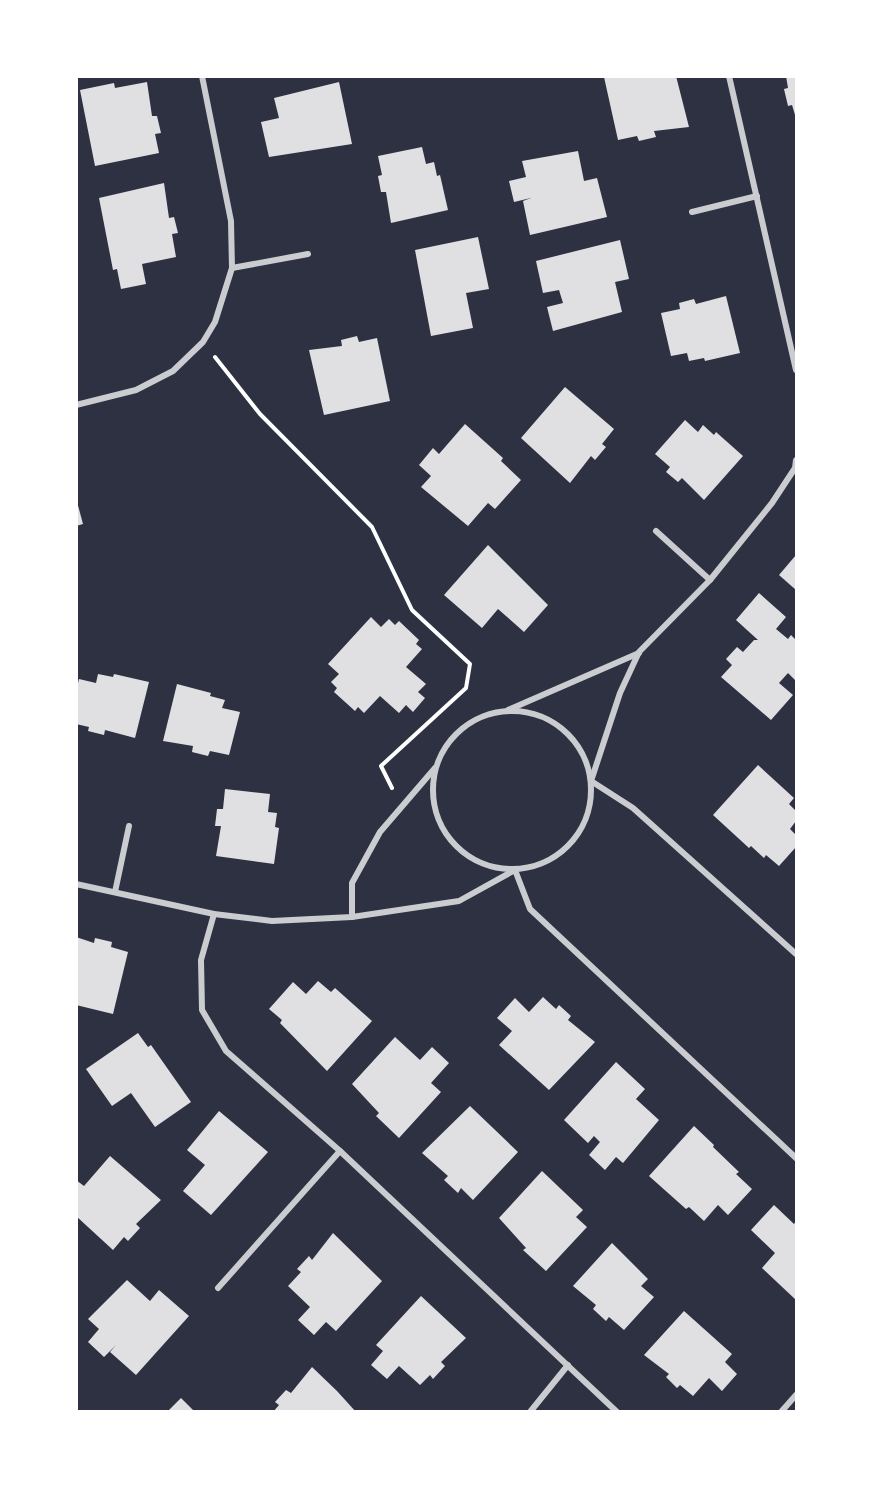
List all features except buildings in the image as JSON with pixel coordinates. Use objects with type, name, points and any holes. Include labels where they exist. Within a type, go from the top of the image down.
[{"type":"street","points":[[76,405],[136,390],[174,371],[203,342],[215,322],[232,267],[231,221],[202,76]]},
{"type":"street","points":[[729,76],[796,370]]},
{"type":"street","points":[[692,212],[757,196]]},
{"type":"street","points":[[232,267],[308,254]]},
{"type":"street","points":[[435,768],[434,801],[437,817],[449,839],[467,857],[490,867],[515,870],[541,865],[569,845],[580,832],[589,807],[591,781],[620,693],[639,652],[710,580],[772,503],[795,468],[796,460]]},
{"type":"street","points":[[656,531],[710,580]]},
{"type":"street","points":[[352,917],[351,883],[380,832],[435,768],[446,746],[462,728],[483,716],[507,711],[639,652]]},
{"type":"street","points":[[507,711],[530,712],[553,722],[565,732],[584,757],[591,781],[633,808],[796,954]]},
{"type":"street","points":[[115,892],[129,826]]},
{"type":"street","points":[[76,884],[213,914],[272,921],[352,917],[459,901],[515,870]]},
{"type":"street","points":[[515,870],[530,909],[796,1158]]},
{"type":"street","points":[[213,914],[201,960],[202,1010],[226,1051],[340,1150],[617,1412]]},
{"type":"street","points":[[218,1288],[340,1150]]},
{"type":"street","points":[[530,1412],[568,1365]]},
{"type":"street","points":[[781,1412],[796,1395]]},
{"type":"path","points":[[203,342],[260,414],[372,527],[412,610],[470,664],[466,688],[381,766],[402,806]]}]
